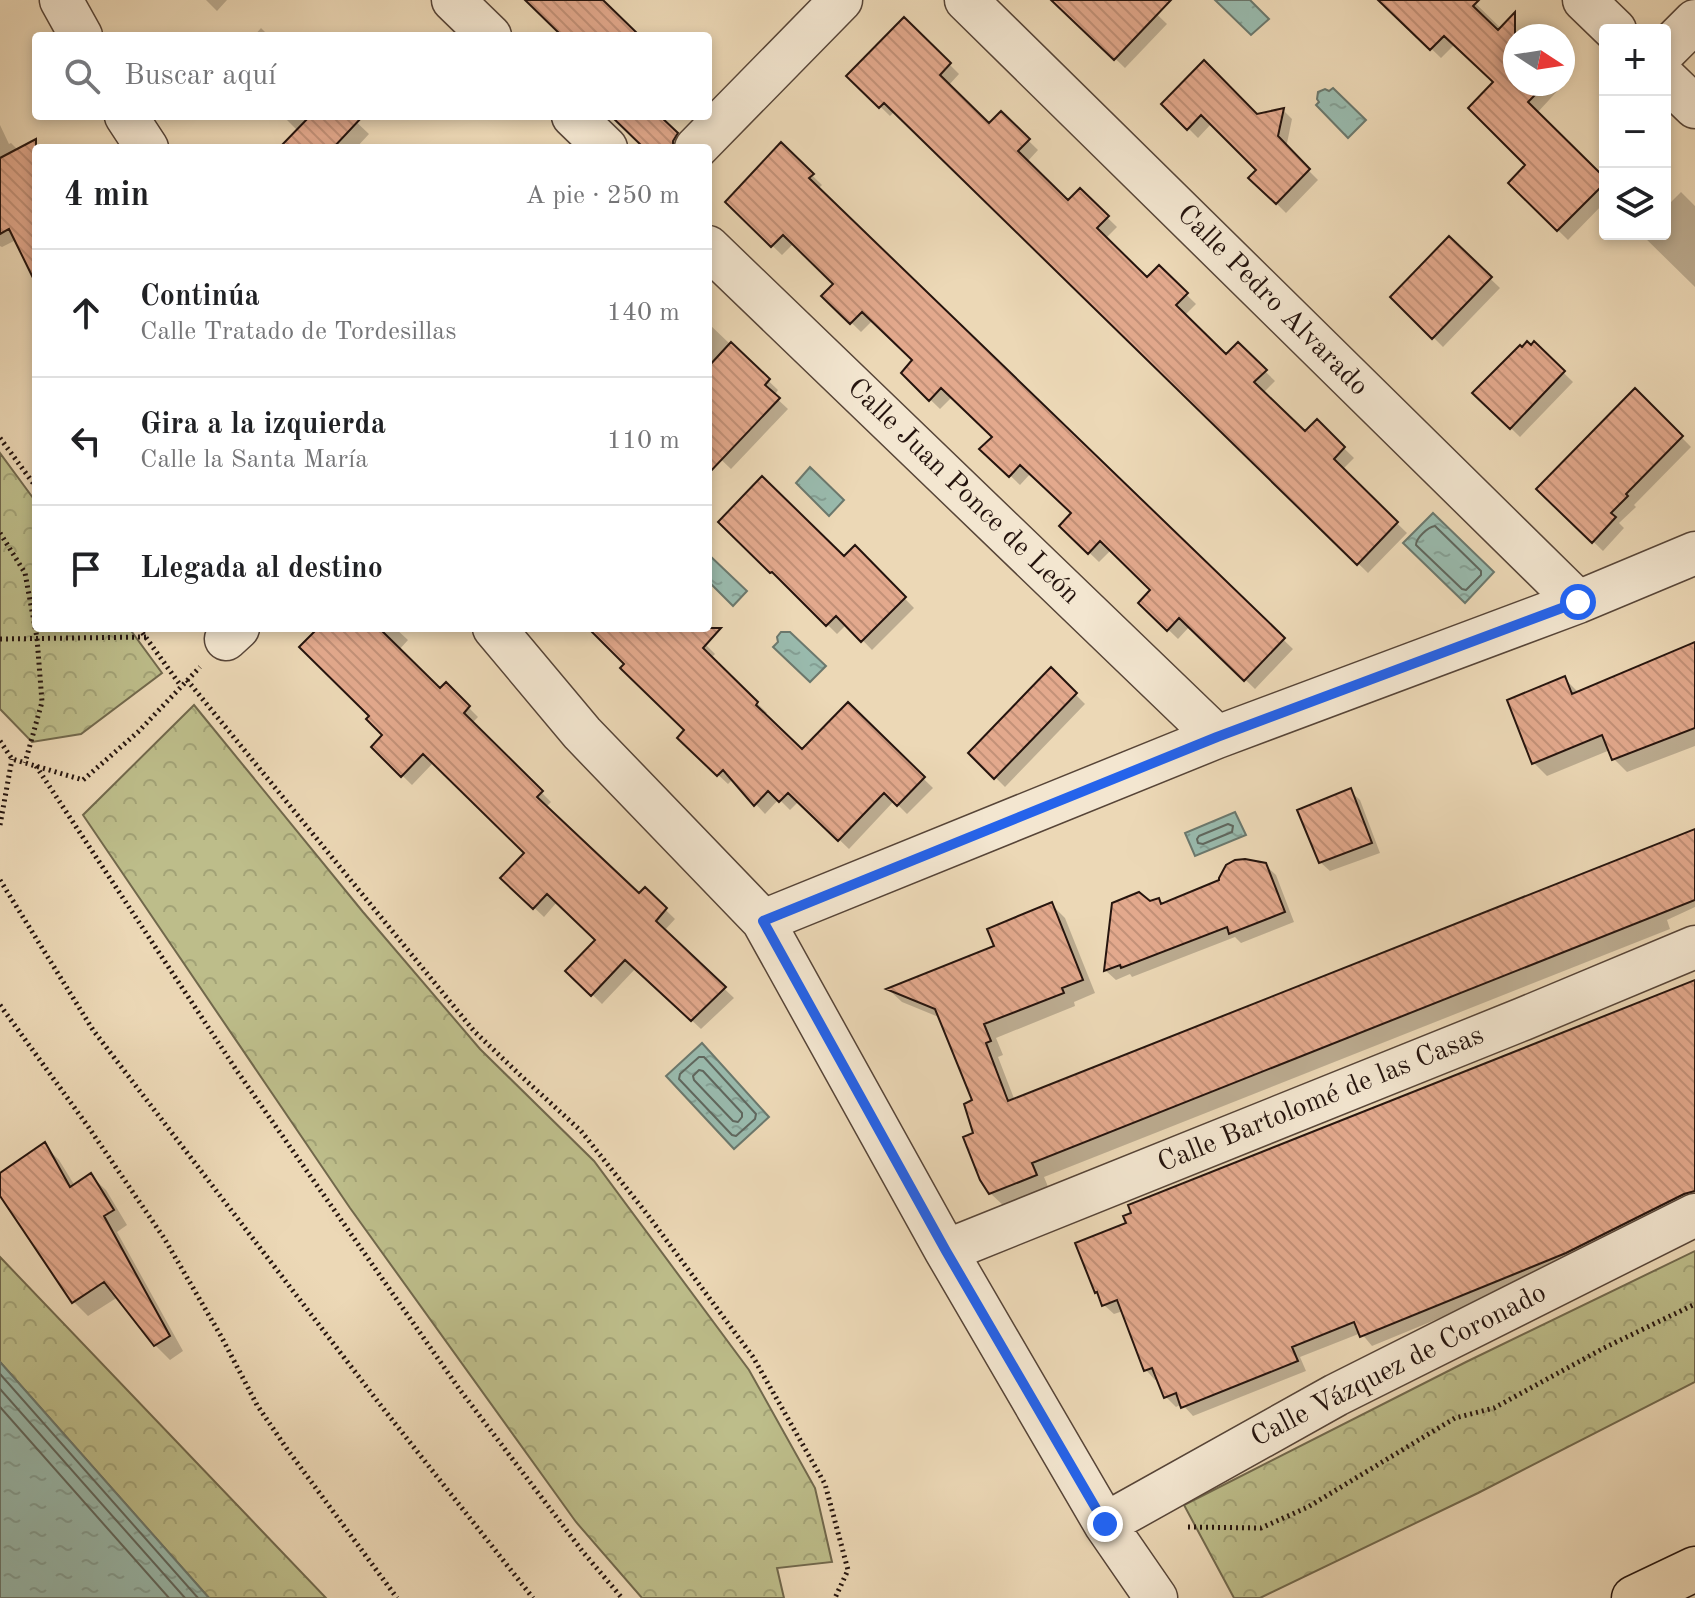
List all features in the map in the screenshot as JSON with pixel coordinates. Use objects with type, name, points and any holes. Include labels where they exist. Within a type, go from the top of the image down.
[{"type":"highway","points":[[1634,1598],[1695,1569]]},
{"type":"street","points":[[61,0],[79,32]]},
{"type":"street","points":[[453,0],[486,32]]},
{"type":"street","points":[[700,144],[841,0]]},
{"type":"street","name":"Calle Pedro Alvarado","points":[[966,0],[1578,602]]},
{"type":"street","points":[[1584,0],[1609,24]]},
{"type":"street","points":[[1671,45],[1695,21]]},
{"type":"street","points":[[1671,84],[1695,107]]},
{"type":"street","points":[[129,120],[144,144]]},
{"type":"street","points":[[577,120],[602,144]]},
{"type":"street","name":"Calle Juan Ponce de León","points":[[712,251],[1217,737]]},
{"type":"street","points":[[763,921],[1217,737],[1578,602],[1695,553]]},
{"type":"street","points":[[497,632],[582,733],[763,921],[946,1251],[1114,1538],[1156,1598]]},
{"type":"street","name":"Calle Bartolomé de las Casas","points":[[946,1251],[1695,947]]},
{"type":"street","name":"Calle Vázquez de Coronado","points":[[1114,1538],[1336,1395],[1695,1215]]},
{"type":"path","points":[[0,438],[32,482]]},
{"type":"path","points":[[0,533],[25,573],[32,611]]},
{"type":"path","points":[[25,763],[42,702],[36,632]]},
{"type":"path","points":[[142,632],[181,686]]},
{"type":"path","points":[[0,639],[146,637]]},
{"type":"path","points":[[0,741],[12,759],[83,780],[138,732],[187,680],[474,1031],[581,1131],[753,1357],[825,1484],[848,1570],[835,1598]]},
{"type":"path","points":[[0,825],[12,759]]},
{"type":"path","points":[[36,766],[237,1071],[460,1390],[583,1552],[622,1598]]},
{"type":"path","points":[[0,880],[93,1030],[382,1407],[533,1598]]},
{"type":"path","points":[[0,1005],[164,1238],[257,1405],[397,1598]]},
{"type":"path","points":[[1114,1538],[1192,1526],[1261,1528],[1308,1507],[1455,1418],[1494,1408],[1604,1348],[1695,1304]]},
{"type":"green space","points":[[0,453],[32,497],[32,632],[132,632],[162,673],[81,734],[32,742],[0,709]]},
{"type":"green space","points":[[194,705],[480,1049],[594,1161],[749,1370],[815,1488],[832,1562],[777,1568],[784,1598],[642,1598],[576,1522],[350,1208],[83,815]]},
{"type":"green space","points":[[1695,1251],[1695,1382],[1478,1493],[1260,1598],[1234,1598],[1184,1505],[1466,1362]]},
{"type":"green space","points":[[0,1257],[326,1598],[209,1598],[0,1362]]},
{"type":"water","points":[[1215,0],[1250,0],[1269,19],[1251,35]]},
{"type":"water","points":[[1333,88],[1366,120],[1348,138],[1316,105],[1319,102],[1318,92]]},
{"type":"water","points":[[810,467],[844,500],[829,516],[796,483]]},
{"type":"water","points":[[1433,513],[1494,572],[1465,603],[1403,543]]},
{"type":"water","points":[[712,558],[747,591],[733,606],[712,585]]},
{"type":"water","points":[[781,632],[790,632],[826,666],[810,682],[773,647]]},
{"type":"water","points":[[1235,812],[1246,835],[1195,856],[1185,833]]},
{"type":"water","points":[[702,1043],[769,1117],[734,1149],[666,1076]]},
{"type":"water","points":[[0,1362],[209,1598],[0,1598]]},
{"type":"building","points":[[525,0],[603,0],[636,32],[558,32]]},
{"type":"building","points":[[1051,0],[1171,0],[1114,60]]},
{"type":"building","points":[[1378,0],[1479,0],[1473,6],[1498,30],[1503,25],[1503,96],[1534,96],[1528,102],[1599,172],[1599,189],[1557,231],[1508,183],[1525,165],[1468,108],[1493,82],[1444,36],[1430,50]]},
{"type":"building","points":[[1515,12],[1515,24],[1504,24]]},
{"type":"building","points":[[904,17],[951,63],[940,75],[989,123],[1001,111],[1030,139],[1018,151],[1068,200],[1080,188],[1109,216],[1097,228],[1147,277],[1159,265],[1188,293],[1176,305],[1226,354],[1238,342],[1267,370],[1254,382],[1305,431],[1317,419],[1345,447],[1334,459],[1398,522],[1357,565],[884,103],[879,108],[846,76]]},
{"type":"building","points":[[1204,60],[1257,114],[1284,108],[1278,136],[1310,169],[1276,204],[1248,178],[1256,170],[1201,115],[1187,130],[1161,104]]},
{"type":"building","points":[[306,120],[359,120],[337,144],[283,144]]},
{"type":"building","points":[[615,120],[664,120],[678,133],[673,144],[640,144]]},
{"type":"building","points":[[36,139],[36,144],[32,144],[32,276],[9,229],[0,234],[0,158]]},
{"type":"building","points":[[781,142],[814,174],[809,178],[1285,638],[1244,681],[1179,618],[1167,631],[1138,603],[1150,590],[1100,541],[1088,554],[1059,526],[1071,513],[1020,465],[1009,477],[979,449],[992,437],[941,388],[929,401],[901,373],[912,360],[862,312],[850,324],[821,296],[833,284],[783,235],[771,247],[725,202]]},
{"type":"building","points":[[1449,236],[1492,277],[1432,339],[1390,297]]},
{"type":"building","points":[[1527,341],[1531,345],[1534,341],[1565,371],[1510,429],[1472,393]]},
{"type":"building","points":[[731,342],[770,379],[765,385],[780,398],[712,470],[712,363]]},
{"type":"building","points":[[1635,388],[1683,436],[1626,494],[1628,496],[1611,513],[1616,517],[1592,543],[1536,489]]},
{"type":"building","points":[[762,476],[844,556],[855,545],[906,597],[861,642],[836,616],[826,626],[718,522]]},
{"type":"building","points":[[712,628],[721,628],[703,648],[802,749],[848,702],[925,777],[897,806],[884,793],[838,841],[788,793],[779,802],[768,791],[754,806],[723,770],[717,776],[677,738],[684,730],[620,668],[624,664],[592,632],[712,632]]},
{"type":"building","points":[[314,632],[383,632],[440,688],[446,682],[470,706],[464,713],[543,791],[537,797],[639,893],[645,887],[667,908],[656,921],[726,987],[691,1021],[625,960],[591,996],[565,971],[595,940],[547,894],[533,909],[500,878],[524,853],[423,754],[401,777],[371,747],[382,735],[366,719],[369,716],[299,647]]},
{"type":"building","points":[[1695,642],[1695,728],[1612,760],[1602,735],[1532,764],[1507,700],[1565,676],[1572,694]]},
{"type":"building","points":[[1051,667],[1077,693],[994,779],[968,753]]},
{"type":"building","points":[[1351,788],[1372,843],[1319,863],[1297,810]]},
{"type":"building","points":[[1695,829],[1695,900],[1032,1163],[1037,1175],[989,1194],[963,1137],[973,1133],[964,1104],[972,1100],[935,1009],[886,989],[994,946],[987,929],[1052,902],[1083,980],[1062,988],[1064,993],[984,1024],[991,1041],[986,1043],[1008,1101]]},
{"type":"building","points":[[1245,859],[1266,863],[1285,912],[1229,934],[1227,927],[1121,968],[1120,965],[1104,971],[1112,903],[1139,892],[1150,901],[1159,898],[1161,904],[1219,880],[1226,865]]},
{"type":"building","points":[[1695,980],[1695,1191],[1566,1253],[1360,1337],[1354,1322],[1292,1347],[1298,1361],[1181,1408],[1176,1393],[1164,1398],[1152,1368],[1144,1371],[1117,1300],[1102,1306],[1095,1293],[1075,1243],[1126,1223],[1123,1216],[1131,1213],[1128,1205]]},
{"type":"building","points":[[45,1142],[70,1187],[91,1173],[114,1210],[104,1216],[170,1336],[154,1346],[104,1282],[72,1303],[0,1196],[0,1173]]},
{"type":"route","points":[[1105,1524],[946,1251],[763,921],[1217,737],[1578,602]]}]
